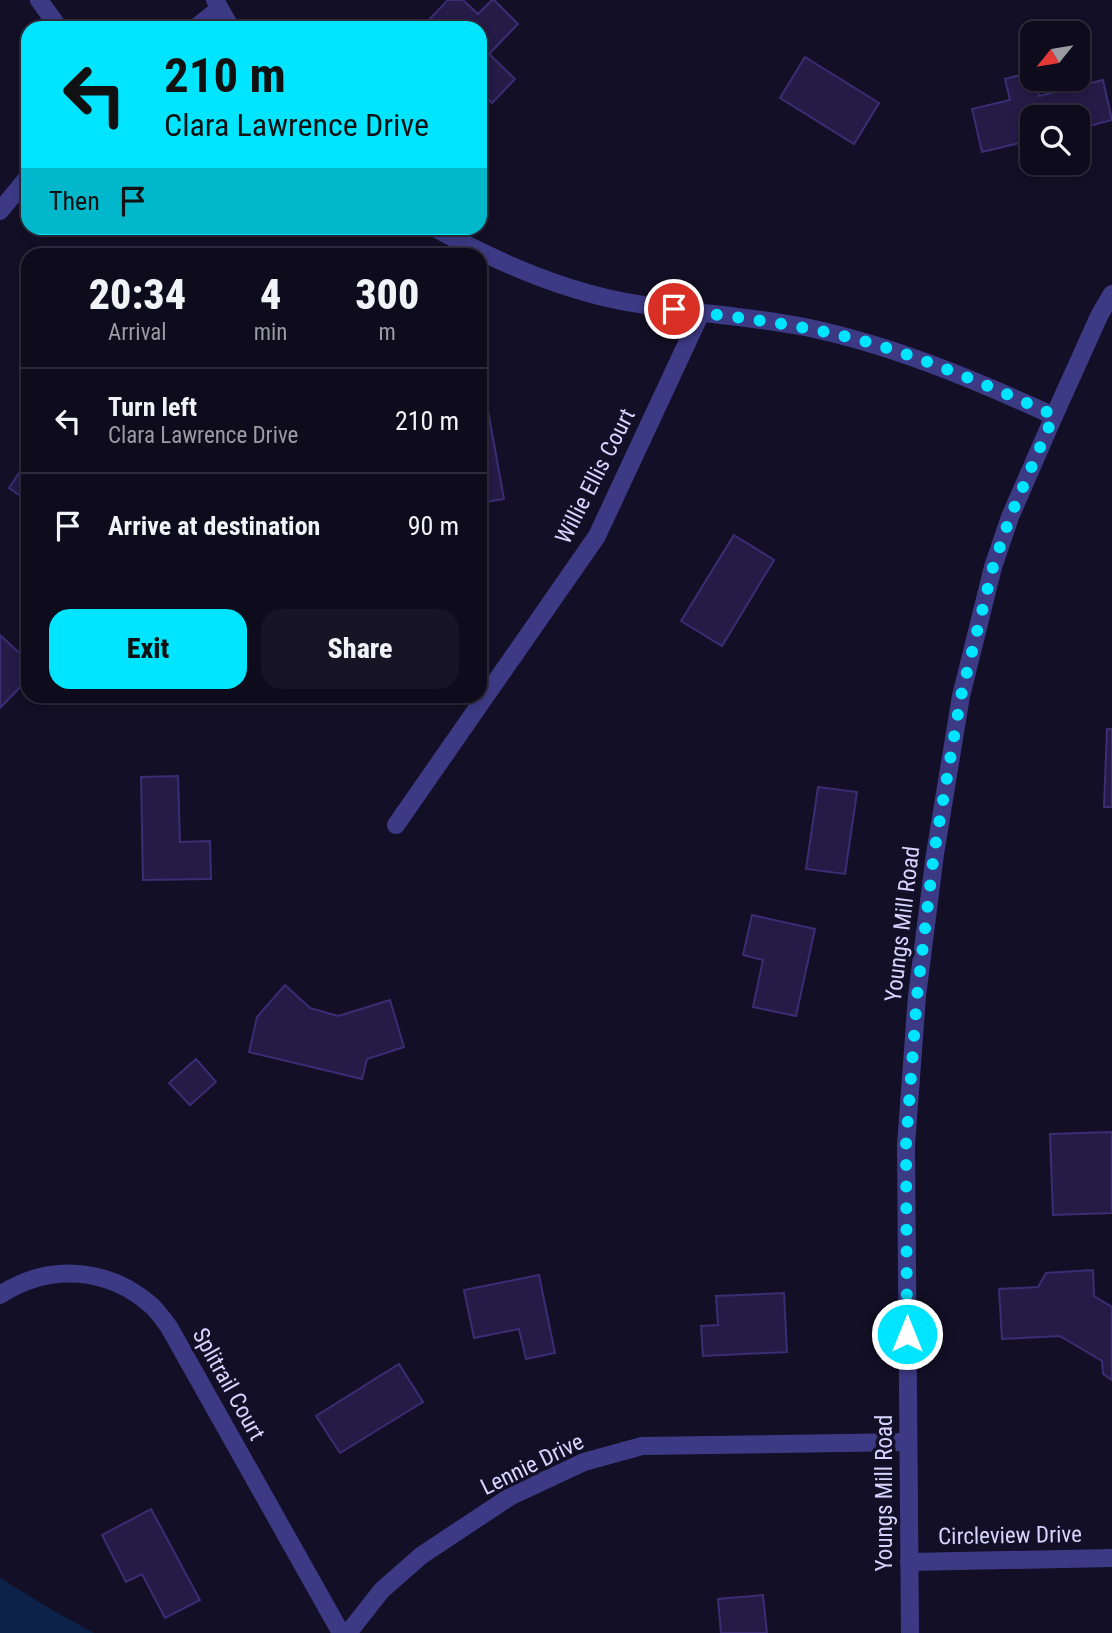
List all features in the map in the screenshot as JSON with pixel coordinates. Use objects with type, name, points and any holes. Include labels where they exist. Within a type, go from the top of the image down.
[{"type":"street","points":[[40,0],[54,21]]},
{"type":"street","points":[[201,21],[217,4],[227,21]]},
{"type":"street","points":[[0,211],[21,186]]},
{"type":"street","points":[[448,235],[472,248]]},
{"type":"street","points":[[487,255],[544,280],[621,301],[804,327],[891,349],[986,385],[1054,415]]},
{"type":"street","name":"Youngs Mill Road","points":[[910,1633],[906,1144],[917,996],[934,853],[961,696],[993,567],[1010,517],[1054,415],[1100,314],[1112,294]]},
{"type":"street","name":"Willie Ellis Court","points":[[487,694],[597,536],[701,313]]},
{"type":"street","name":"Willie Ellis Court","points":[[396,825],[481,703]]},
{"type":"street","name":"Splitrail Court","points":[[0,1295],[30,1279],[69,1272],[95,1275],[121,1284],[153,1306],[169,1327],[341,1633]]},
{"type":"street","name":"Lennie Drive","points":[[348,1633],[382,1591],[422,1555],[511,1496],[584,1462],[642,1446],[908,1442]]},
{"type":"street","name":"Circleview Drive","points":[[909,1562],[1112,1558]]},
{"type":"water","points":[[0,1578],[54,1611],[94,1633],[0,1633]]},
{"type":"building","points":[[448,0],[463,0],[478,14],[494,0],[518,24],[489,54],[515,79],[492,103],[487,98],[487,21],[428,21]]},
{"type":"building","points":[[805,57],[879,103],[854,144],[780,98]]},
{"type":"building","points":[[1020,75],[1020,91],[1038,91],[1039,96],[1059,91],[1090,91],[1090,83],[1103,80],[1112,120],[1090,126],[1090,105],[1020,105],[1020,143],[982,152],[972,109],[1010,100],[1005,79]]},
{"type":"building","points":[[487,405],[504,499],[487,502]]},
{"type":"building","points":[[21,470],[21,496],[9,488]]},
{"type":"building","points":[[734,535],[774,560],[722,646],[681,621]]},
{"type":"building","points":[[0,635],[21,654],[21,686],[0,708]]},
{"type":"building","points":[[1107,729],[1112,729],[1112,807],[1104,807]]},
{"type":"building","points":[[178,776],[180,842],[210,841],[211,879],[143,880],[141,777]]},
{"type":"building","points":[[818,787],[857,792],[845,874],[806,869]]},
{"type":"building","points":[[752,915],[815,929],[796,1016],[753,1007],[763,960],[743,955]]},
{"type":"building","points":[[285,985],[310,1008],[338,1016],[390,1000],[404,1047],[367,1059],[362,1079],[249,1052],[257,1017]]},
{"type":"building","points":[[196,1059],[216,1082],[190,1105],[169,1083]]},
{"type":"building","points":[[1112,1132],[1112,1213],[1053,1215],[1050,1134]]},
{"type":"building","points":[[1093,1270],[1094,1296],[1112,1307],[1112,1380],[1103,1374],[1102,1361],[1060,1336],[1002,1339],[999,1289],[1038,1287],[1046,1273]]},
{"type":"building","points":[[539,1275],[555,1353],[526,1359],[519,1329],[474,1338],[464,1290]]},
{"type":"building","points":[[784,1293],[787,1352],[703,1356],[701,1326],[718,1325],[716,1296]]},
{"type":"building","points":[[399,1364],[423,1402],[340,1453],[316,1416]]},
{"type":"building","points":[[151,1509],[200,1600],[165,1618],[142,1574],[126,1582],[102,1535]]},
{"type":"building","points":[[763,1595],[767,1633],[721,1633],[718,1599]]},
{"type":"route","points":[[674,309],[804,327],[891,349],[986,385],[1054,415],[1010,517],[993,567],[961,696],[934,853],[917,996],[906,1144],[907,1334]]}]
